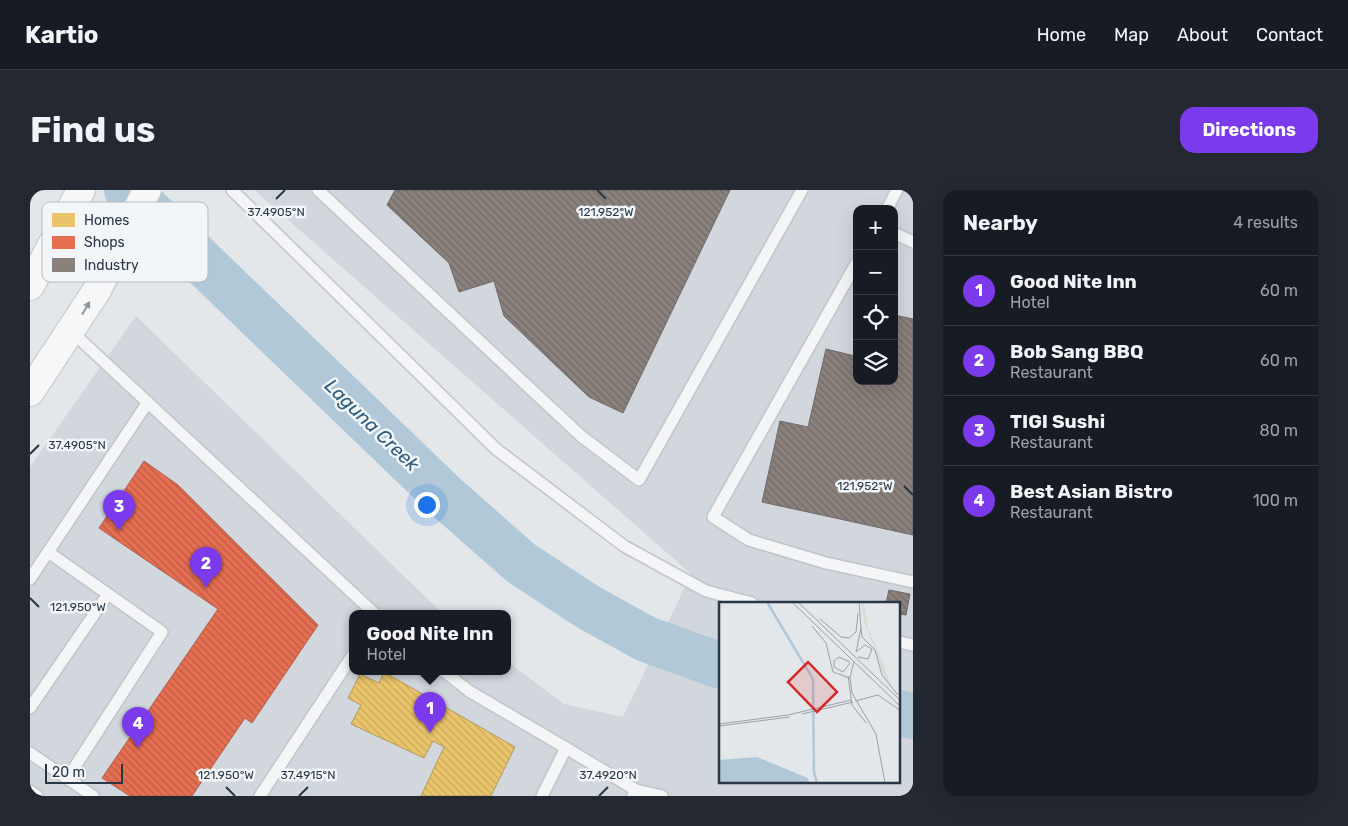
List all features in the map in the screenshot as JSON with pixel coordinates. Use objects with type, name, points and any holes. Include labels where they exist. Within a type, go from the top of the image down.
[{"type":"main road","points":[[76,202],[82,190]]},
{"type":"main road","points":[[141,202],[147,190]]},
{"type":"main road","points":[[30,286],[42,264]]},
{"type":"main road","points":[[30,392],[72,331],[100,282]]},
{"type":"lane","points":[[232,190],[496,449],[624,546],[706,591],[745,602]]},
{"type":"lane","points":[[318,190],[581,436],[639,480],[802,190]]},
{"type":"lane","points":[[889,205],[897,190]]},
{"type":"lane","points":[[898,235],[913,242]]},
{"type":"lane","points":[[853,269],[713,517],[749,540],[826,563],[913,582]]},
{"type":"lane","points":[[72,331],[371,610]]},
{"type":"lane","points":[[30,579],[148,402]]},
{"type":"lane","points":[[48,552],[162,632],[67,778]]},
{"type":"lane","points":[[30,708],[108,594]]},
{"type":"lane","points":[[260,796],[349,661]]},
{"type":"lane","points":[[449,675],[469,692],[566,748],[634,793],[662,796]]},
{"type":"lane","points":[[542,796],[566,748]]},
{"type":"lane","points":[[30,754],[93,796]]},
{"type":"lane","points":[[30,791],[37,796]]},
{"type":"shaded area","points":[[254,190],[913,190],[913,796],[30,796],[30,467],[136,316],[439,610],[349,610],[349,675],[511,675],[511,664],[564,704],[623,717],[691,574]]},
{"type":"building: Homes","points":[[360,675],[379,683],[383,675],[389,675],[515,747],[491,796],[421,796],[444,747],[433,741],[424,758],[351,724],[361,705],[348,698]]},
{"type":"building: Shops","points":[[144,461],[178,485],[318,625],[252,723],[245,718],[192,796],[130,796],[102,778],[218,609],[99,528]]},
{"type":"building: Industry","points":[[395,190],[730,190],[623,413],[589,397],[504,316],[494,281],[459,292],[449,263],[387,205]]},
{"type":"building: Industry","points":[[898,316],[913,319],[913,535],[762,502],[780,421],[808,427],[826,349],[853,356],[853,385],[898,385]]},
{"type":"building: Industry","points":[[889,590],[910,594],[906,615],[901,614],[901,602],[886,602]]},
{"type":"waterway","name":"Laguna Creek","points":[[127,190],[139,202]]},
{"type":"waterway","name":"Laguna Creek","points":[[208,268],[445,496],[521,563],[588,607],[646,639],[719,665]]},
{"type":"waterway","name":"Laguna Creek","points":[[901,713],[913,716]]},
{"type":"place","name":"TIGI Sushi","points":[[119,531]]},
{"type":"place","name":"Bob Sang BBQ","points":[[206,588]]},
{"type":"place","name":"Good Nite Inn","points":[[430,733]]},
{"type":"place","name":"Best Asian Bistro","points":[[138,748]]}]
